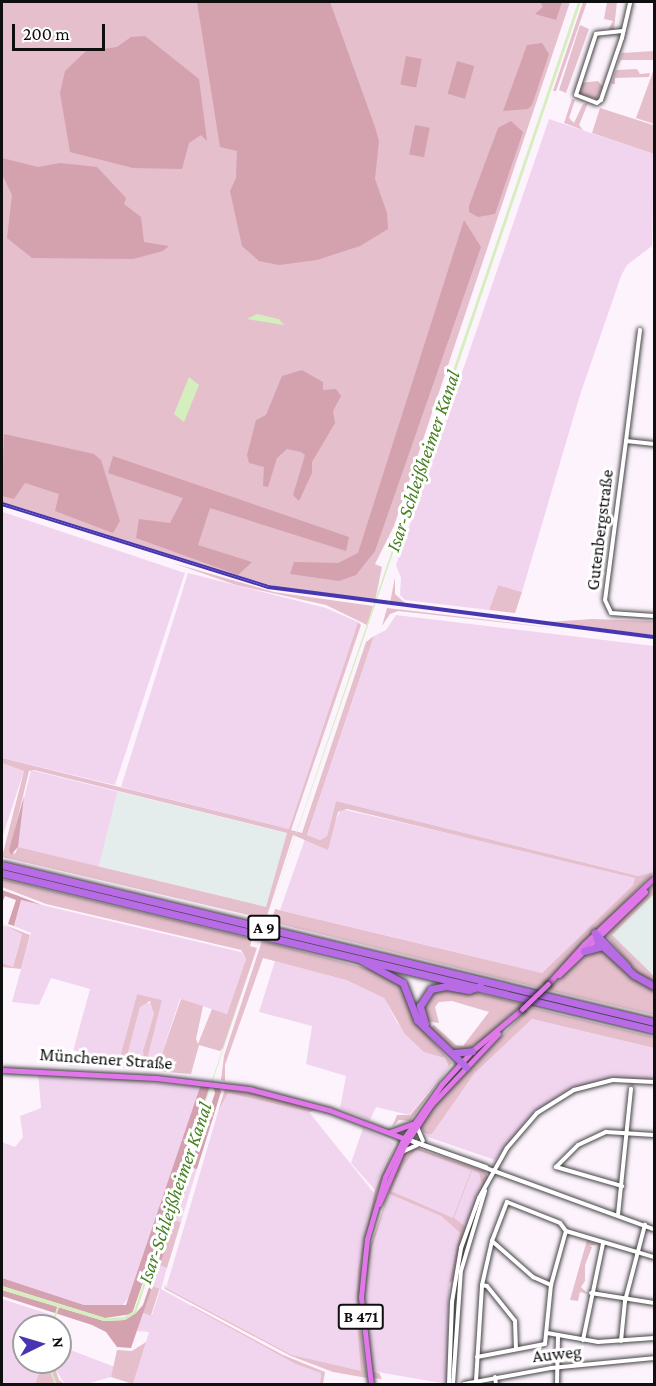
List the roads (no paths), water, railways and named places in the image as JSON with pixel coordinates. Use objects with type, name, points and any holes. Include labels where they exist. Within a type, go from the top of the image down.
[{"type":"highway","name":"A 9","points":[[2,865],[654,1022]]},
{"type":"highway","name":"A 9","points":[[2,873],[480,986],[654,1030]]},
{"type":"highway","points":[[597,936],[603,946],[654,986]]},
{"type":"highway","points":[[597,936],[627,967]]},
{"type":"highway","points":[[584,951],[603,946]]},
{"type":"highway","points":[[357,958],[403,983],[417,1020],[463,1064]]},
{"type":"highway","points":[[463,1064],[422,1020],[421,1000],[438,986],[470,990],[480,986]]},
{"type":"highway","points":[[454,1053],[472,1052]]},
{"type":"main road","name":"B 471","points":[[463,1064],[653,882]]},
{"type":"main road","name":"B 471","points":[[555,977],[597,936]]},
{"type":"main road","name":"B 471","points":[[371,1384],[361,1312],[366,1248],[383,1194],[398,1153],[415,1125],[472,1052],[500,1030]]},
{"type":"main road","name":"Münchener Straße","points":[[2,1070],[218,1084],[313,1105],[389,1132]]},
{"type":"main road","points":[[389,1132],[415,1125]]},
{"type":"main road","points":[[389,1132],[406,1139]]},
{"type":"main road","points":[[389,1132],[398,1153]]},
{"type":"street","points":[[623,31],[596,34],[576,95],[599,102],[623,31],[630,2]]},
{"type":"street","name":"Gutenbergstraße","points":[[640,330],[605,606],[611,613],[654,616]]},
{"type":"street","points":[[626,441],[654,444]]},
{"type":"street","points":[[451,1384],[458,1287],[469,1231],[495,1170],[528,1122],[562,1097],[613,1080],[654,1082]]},
{"type":"street","points":[[618,1215],[630,1089]]},
{"type":"street","points":[[415,1125],[425,1143]]},
{"type":"street","points":[[622,1186],[556,1167],[586,1139],[606,1132],[627,1131],[654,1135]]},
{"type":"street","points":[[406,1139],[425,1143],[486,1167]]},
{"type":"street","points":[[406,1139],[417,1145],[495,1170],[654,1229]]},
{"type":"street","points":[[398,1153],[417,1145]]},
{"type":"street","points":[[563,1161],[564,1169]]},
{"type":"street","points":[[476,1381],[482,1285],[492,1241],[507,1202],[560,1222],[566,1231],[654,1257]]},
{"type":"street","points":[[621,1341],[635,1252],[645,1225]]},
{"type":"street","points":[[477,1357],[516,1348],[544,1345],[551,1285],[566,1231]]},
{"type":"street","points":[[492,1241],[533,1277],[551,1285]]},
{"type":"street","points":[[583,1340],[603,1243]]},
{"type":"street","points":[[482,1285],[487,1286],[515,1321],[516,1348]]},
{"type":"street","points":[[591,1293],[654,1303]]},
{"type":"street","points":[[547,1333],[583,1340],[621,1341],[654,1338]]},
{"type":"street","points":[[557,1384],[558,1336]]},
{"type":"street","name":"Auweg","points":[[464,1384],[556,1367],[654,1358]]},
{"type":"street","points":[[495,1377],[496,1384]]},
{"type":"water","name":"Isar-Schleißheimer Kanal","points":[[578,2],[581,2],[267,919]]},
{"type":"water","points":[[257,314],[279,319],[284,325],[247,319]]},
{"type":"water","points":[[189,377],[199,385],[184,422],[174,414]]},
{"type":"water","name":"Isar-Schleißheimer Kanal","points":[[259,941],[136,1313],[125,1320],[104,1321],[2,1290],[2,1286],[105,1318],[124,1317],[134,1311]]},
{"type":"waterway","points":[[56,1314],[58,1308]]},
{"type":"waterway","points":[[52,1374],[56,1384]]},
{"type":"railway","points":[[2,504],[268,587],[654,637]]}]
